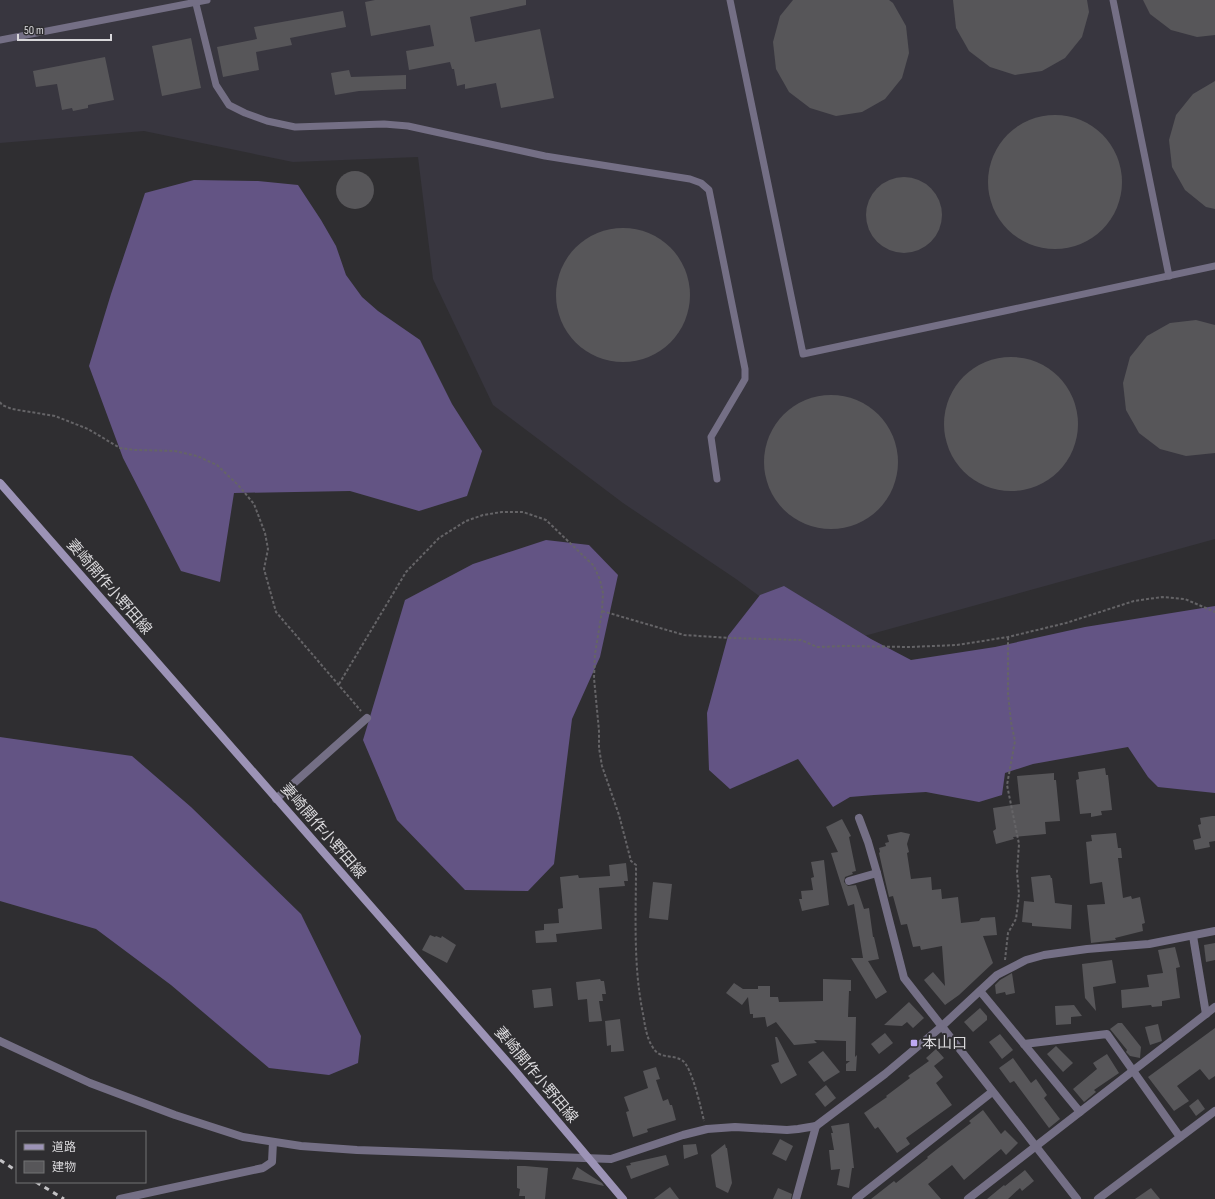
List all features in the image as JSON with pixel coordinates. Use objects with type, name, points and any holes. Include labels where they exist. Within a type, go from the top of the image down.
[{"type":"main road","name":"妻崎開作小野田線","points":[[0,483],[516,1072],[623,1199]]},
{"type":"street","points":[[276,799],[367,718]]},
{"type":"street","points":[[859,818],[877,873],[904,978],[1077,1199]]},
{"type":"street","points":[[849,881],[877,873]]},
{"type":"street","points":[[0,1041],[90,1083],[168,1112],[243,1137],[273,1142],[357,1150],[611,1159],[682,1135],[707,1129],[735,1127],[787,1130],[816,1126],[885,1074],[941,1027],[997,974],[1005,970],[1026,960],[1044,955],[1087,949],[1149,944],[1215,931]]},
{"type":"street","points":[[1193,936],[1206,1014]]},
{"type":"street","points":[[980,991],[1080,1112]]},
{"type":"street","points":[[968,1199],[1215,1007]]},
{"type":"street","points":[[1024,1044],[1107,1034],[1180,1137]]},
{"type":"street","points":[[856,1199],[992,1092]]},
{"type":"street","points":[[1098,1199],[1215,1111]]},
{"type":"street","points":[[796,1199],[816,1126]]},
{"type":"street","points":[[120,1199],[263,1168],[272,1162],[273,1142]]},
{"type":"lane","points":[[0,40],[195,1],[208,0]]},
{"type":"lane","points":[[730,0],[803,354],[1215,266]]},
{"type":"lane","points":[[1113,0],[1170,276]]},
{"type":"lane","points":[[195,1],[216,85],[229,105],[252,116],[267,121],[295,126],[384,124],[408,126],[545,156],[690,179],[701,183],[709,190],[745,369],[745,379],[711,437],[717,479]]},
{"type":"path","points":[[0,402],[2,405],[12,410],[55,416],[88,429],[120,448],[175,451],[197,456],[217,465],[239,486],[254,504],[268,544],[264,570],[276,612],[367,718]]},
{"type":"path","points":[[339,684],[406,572],[439,538],[466,521],[483,515],[502,512],[523,512],[546,520],[594,566],[600,580],[603,593],[602,611],[595,654],[594,678],[600,731],[599,748],[602,766],[619,814],[631,861],[636,866],[637,973],[646,1032],[651,1046],[657,1053],[678,1058],[685,1062],[707,1129]]},
{"type":"path","points":[[602,611],[684,635],[801,640],[817,647],[910,647],[957,645],[1008,637],[1066,623],[1134,601],[1162,597],[1185,600],[1215,612]]},
{"type":"path","points":[[1005,970],[1004,955],[1008,933],[1016,919],[1019,894],[1017,872],[1019,844],[1007,785],[1015,741],[1008,694],[1008,637]]},
{"type":"shaded area","points":[[0,0],[1215,0],[1215,539],[828,646],[736,579],[623,503],[493,405],[433,279],[418,157],[293,162],[144,131],[0,143]]},
{"type":"shaded area","points":[[194,180],[258,181],[298,185],[336,246],[346,275],[362,297],[378,311],[420,340],[452,404],[482,451],[467,496],[419,511],[350,491],[234,493],[220,582],[181,571],[123,458],[89,366],[111,294],[145,193]]},
{"type":"shaded area","points":[[546,540],[589,545],[618,575],[600,657],[572,719],[554,864],[528,891],[465,890],[397,820],[363,740],[405,600],[473,564]]},
{"type":"shaded area","points":[[784,586],[871,639],[911,660],[995,647],[1085,627],[1215,606],[1215,793],[1158,787],[1148,777],[1128,747],[1033,764],[1005,773],[1002,795],[979,802],[926,792],[850,797],[833,807],[798,759],[730,789],[709,770],[707,713],[728,636],[760,595]]},
{"type":"shaded area","points":[[0,737],[132,756],[191,807],[301,914],[361,1036],[358,1063],[329,1075],[269,1068],[171,985],[96,929],[0,901]]},
{"type":"building","points":[[375,0],[526,0],[526,5],[470,17],[475,42],[540,29],[554,98],[501,108],[496,83],[465,89],[465,84],[457,86],[454,69],[452,69],[450,62],[409,70],[406,51],[434,46],[430,25],[371,36],[365,2]]},
{"type":"building","points":[[793,0],[889,0],[893,3],[906,26],[909,53],[902,78],[885,99],[862,112],[836,116],[810,108],[789,92],[776,69],[773,42],[780,16]]},
{"type":"building","points":[[953,0],[1087,0],[1089,12],[1082,37],[1065,58],[1042,71],[1015,75],[990,67],[969,51],[956,28]]},
{"type":"building","points":[[1143,0],[1215,0],[1215,35],[1197,37],[1171,30],[1150,14]]},
{"type":"building","points":[[343,11],[346,27],[290,38],[292,45],[256,52],[259,70],[223,77],[217,47],[257,39],[254,27]]},
{"type":"building","points":[[191,38],[201,88],[162,96],[152,46]]},
{"type":"building","points":[[105,57],[114,100],[88,105],[88,108],[73,111],[72,108],[62,110],[57,84],[36,87],[33,71]]},
{"type":"building","points":[[349,70],[351,77],[406,75],[406,89],[359,91],[335,95],[331,73]]},
{"type":"building","points":[[1215,81],[1215,209],[1206,207],[1185,190],[1172,167],[1169,140],[1176,115],[1193,94]]},
{"type":"building","points":[[1062,115],[1075,117],[1103,134],[1120,162],[1122,182],[1120,202],[1103,230],[1075,247],[1048,249],[1035,247],[1007,230],[990,202],[988,175],[990,162],[1007,134],[1035,117]]},
{"type":"building","points":[[355,171],[365,174],[371,180],[374,190],[371,200],[365,206],[355,209],[345,206],[339,200],[336,190],[339,180],[345,174]]},
{"type":"building","points":[[904,177],[919,180],[931,188],[939,200],[942,215],[939,230],[931,242],[919,250],[904,253],[889,250],[877,242],[869,230],[866,215],[869,200],[877,188],[889,180]]},
{"type":"building","points":[[630,228],[643,230],[671,247],[688,275],[690,295],[688,315],[671,343],[643,360],[616,362],[603,360],[575,343],[558,315],[556,288],[558,275],[575,247],[603,230]]},
{"type":"building","points":[[1196,320],[1215,325],[1215,453],[1186,456],[1160,449],[1139,433],[1126,410],[1123,383],[1130,357],[1147,336],[1170,323]]},
{"type":"building","points":[[1018,357],[1031,359],[1059,376],[1076,404],[1078,424],[1076,444],[1059,472],[1031,489],[1004,491],[991,489],[963,472],[946,444],[944,417],[946,404],[963,376],[991,359]]},
{"type":"building","points":[[838,395],[851,397],[879,414],[896,442],[898,462],[896,482],[879,510],[851,527],[824,529],[811,527],[783,510],[766,482],[764,455],[766,442],[783,414],[811,397]]},
{"type":"building","points":[[1105,768],[1106,775],[1108,775],[1112,810],[1101,811],[1102,815],[1091,817],[1091,813],[1080,814],[1076,780],[1079,779],[1078,772]]},
{"type":"building","points":[[1054,773],[1060,821],[1045,822],[1046,834],[1013,837],[1014,839],[996,844],[993,831],[996,829],[993,808],[1020,804],[1017,776]]},
{"type":"building","points":[[1215,816],[1215,841],[1209,842],[1210,847],[1195,850],[1193,840],[1201,838],[1198,825],[1201,824],[1200,818]]},
{"type":"building","points":[[842,819],[851,836],[849,837],[856,871],[845,877],[844,882],[848,886],[856,885],[864,909],[869,908],[873,937],[879,959],[868,961],[887,992],[876,999],[851,958],[863,958],[854,904],[848,906],[831,853],[838,852],[826,827]]},
{"type":"building","points":[[901,832],[910,834],[907,844],[909,852],[907,853],[911,879],[931,877],[932,890],[941,889],[942,899],[958,897],[961,923],[979,921],[981,918],[995,917],[997,935],[983,936],[993,963],[959,995],[945,1005],[924,980],[933,972],[945,986],[942,946],[921,950],[920,946],[913,947],[907,924],[901,925],[893,896],[889,897],[879,848],[886,846],[885,843],[889,842],[887,835]]},
{"type":"building","points":[[1116,833],[1118,848],[1121,848],[1122,858],[1118,858],[1123,898],[1131,896],[1132,899],[1140,897],[1145,923],[1142,924],[1143,931],[1115,938],[1116,940],[1091,943],[1087,905],[1105,904],[1102,882],[1090,884],[1086,842],[1092,841],[1091,835]]},
{"type":"building","points":[[824,860],[829,905],[802,911],[799,899],[802,899],[801,891],[813,890],[811,878],[814,877],[811,862]]},
{"type":"building","points":[[626,863],[628,881],[624,881],[625,886],[599,888],[602,929],[556,934],[557,942],[536,943],[535,931],[544,930],[544,924],[559,923],[558,909],[563,908],[560,877],[578,875],[579,878],[610,876],[609,865]]},
{"type":"building","points":[[1050,875],[1052,878],[1055,903],[1072,905],[1071,929],[1032,926],[1032,923],[1022,922],[1024,901],[1034,902],[1031,877]]},
{"type":"building","points":[[653,882],[672,884],[668,920],[649,918]]},
{"type":"building","points":[[430,935],[441,938],[442,936],[456,945],[447,963],[422,950]]},
{"type":"building","points":[[1215,943],[1215,960],[1206,962],[1204,945]]},
{"type":"building","points":[[1175,947],[1180,967],[1176,968],[1180,998],[1162,1001],[1162,1006],[1152,1007],[1151,1005],[1122,1008],[1121,990],[1149,987],[1147,975],[1163,973],[1158,950]]},
{"type":"building","points":[[1112,960],[1116,983],[1093,987],[1096,1011],[1085,998],[1082,964]]},
{"type":"building","points":[[1012,973],[1015,993],[1006,995],[1005,992],[996,994],[995,985],[1000,980]]},
{"type":"building","points":[[600,979],[601,981],[604,981],[606,994],[602,994],[603,1001],[599,1001],[602,1021],[589,1022],[587,999],[578,1000],[576,982]]},
{"type":"building","points":[[823,979],[851,980],[848,1017],[856,1017],[856,1071],[846,1071],[846,1064],[850,1061],[846,1061],[846,1041],[814,1040],[817,1043],[794,1045],[776,1022],[767,1027],[765,1017],[753,1018],[753,1014],[750,1014],[748,997],[742,1005],[726,993],[734,983],[743,989],[758,989],[758,986],[770,986],[770,997],[778,997],[779,1002],[823,1001]]},
{"type":"building","points":[[551,988],[553,1006],[534,1008],[532,990]]},
{"type":"building","points":[[909,1002],[924,1018],[913,1028],[907,1022],[902,1026],[884,1025]]},
{"type":"building","points":[[1074,1005],[1082,1016],[1071,1017],[1071,1024],[1056,1025],[1055,1006]]},
{"type":"building","points":[[980,1008],[987,1016],[987,1020],[973,1032],[964,1022]]},
{"type":"building","points":[[620,1019],[624,1051],[611,1052],[611,1045],[607,1046],[605,1021]]},
{"type":"building","points":[[1118,1023],[1122,1023],[1141,1047],[1140,1058],[1130,1056],[1110,1029]]},
{"type":"building","points":[[1158,1024],[1162,1041],[1150,1045],[1145,1027]]},
{"type":"building","points":[[1215,1028],[1215,1076],[1209,1080],[1200,1069],[1177,1086],[1189,1101],[1174,1111],[1148,1077]]},
{"type":"building","points":[[885,1033],[893,1043],[879,1054],[871,1044]]},
{"type":"building","points":[[1000,1034],[1013,1050],[1002,1059],[989,1042]]},
{"type":"building","points":[[775,1037],[777,1037],[797,1075],[781,1084],[771,1065],[779,1062]]},
{"type":"building","points":[[1056,1046],[1073,1063],[1063,1072],[1047,1054]]},
{"type":"building","points":[[936,1049],[944,1058],[934,1066],[943,1077],[936,1083],[952,1105],[906,1138],[910,1144],[897,1153],[878,1127],[875,1129],[864,1113],[910,1078],[908,1076],[929,1061],[926,1058]]},
{"type":"building","points":[[823,1051],[840,1072],[824,1082],[808,1062]]},
{"type":"building","points":[[1107,1054],[1119,1073],[1094,1090],[1096,1092],[1084,1102],[1073,1089],[1097,1069],[1093,1063]]},
{"type":"building","points":[[1013,1058],[1031,1083],[1036,1079],[1047,1095],[1044,1098],[1060,1119],[1049,1128],[1014,1081],[1010,1083],[999,1068]]},
{"type":"building","points":[[656,1067],[660,1079],[656,1080],[663,1101],[668,1099],[670,1105],[672,1105],[676,1120],[647,1129],[648,1132],[633,1137],[626,1112],[629,1111],[624,1097],[648,1088],[643,1071]]},
{"type":"building","points":[[826,1085],[836,1098],[825,1107],[815,1094]]},
{"type":"building","points":[[1198,1099],[1205,1109],[1196,1116],[1189,1106]]},
{"type":"building","points":[[983,1110],[1001,1134],[1005,1130],[1018,1143],[1006,1155],[1001,1149],[964,1180],[952,1165],[928,1184],[941,1199],[871,1199],[894,1181],[896,1183],[928,1158],[927,1157],[971,1123],[969,1121]]},
{"type":"building","points":[[849,1123],[854,1168],[852,1168],[849,1188],[837,1185],[840,1169],[831,1170],[829,1150],[834,1150],[831,1126]]},
{"type":"building","points":[[780,1139],[793,1146],[786,1161],[772,1154]]},
{"type":"building","points":[[696,1144],[698,1154],[684,1159],[683,1145]]},
{"type":"building","points":[[725,1144],[727,1148],[732,1183],[728,1193],[716,1187],[711,1155]]},
{"type":"building","points":[[666,1155],[669,1165],[631,1179],[626,1166],[631,1165],[630,1163]]},
{"type":"building","points":[[517,1166],[548,1168],[545,1199],[525,1199],[525,1196],[519,1196],[520,1189],[517,1188]]},
{"type":"building","points":[[577,1167],[602,1183],[604,1186],[572,1179]]},
{"type":"building","points":[[1025,1170],[1034,1181],[1022,1191],[1020,1188],[1008,1199],[987,1199],[1004,1185],[1005,1186]]},
{"type":"building","points":[[670,1187],[679,1199],[654,1199]]},
{"type":"building","points":[[778,1188],[792,1194],[791,1199],[773,1199]]},
{"type":"building","points":[[1151,1188],[1160,1199],[1135,1199]]},
{"type":"railway","points":[[0,1160],[16,1170]]},
{"type":"railway","points":[[38,1183],[64,1199]]},
{"type":"place","name":"本山口","points":[[914,1043]]}]
